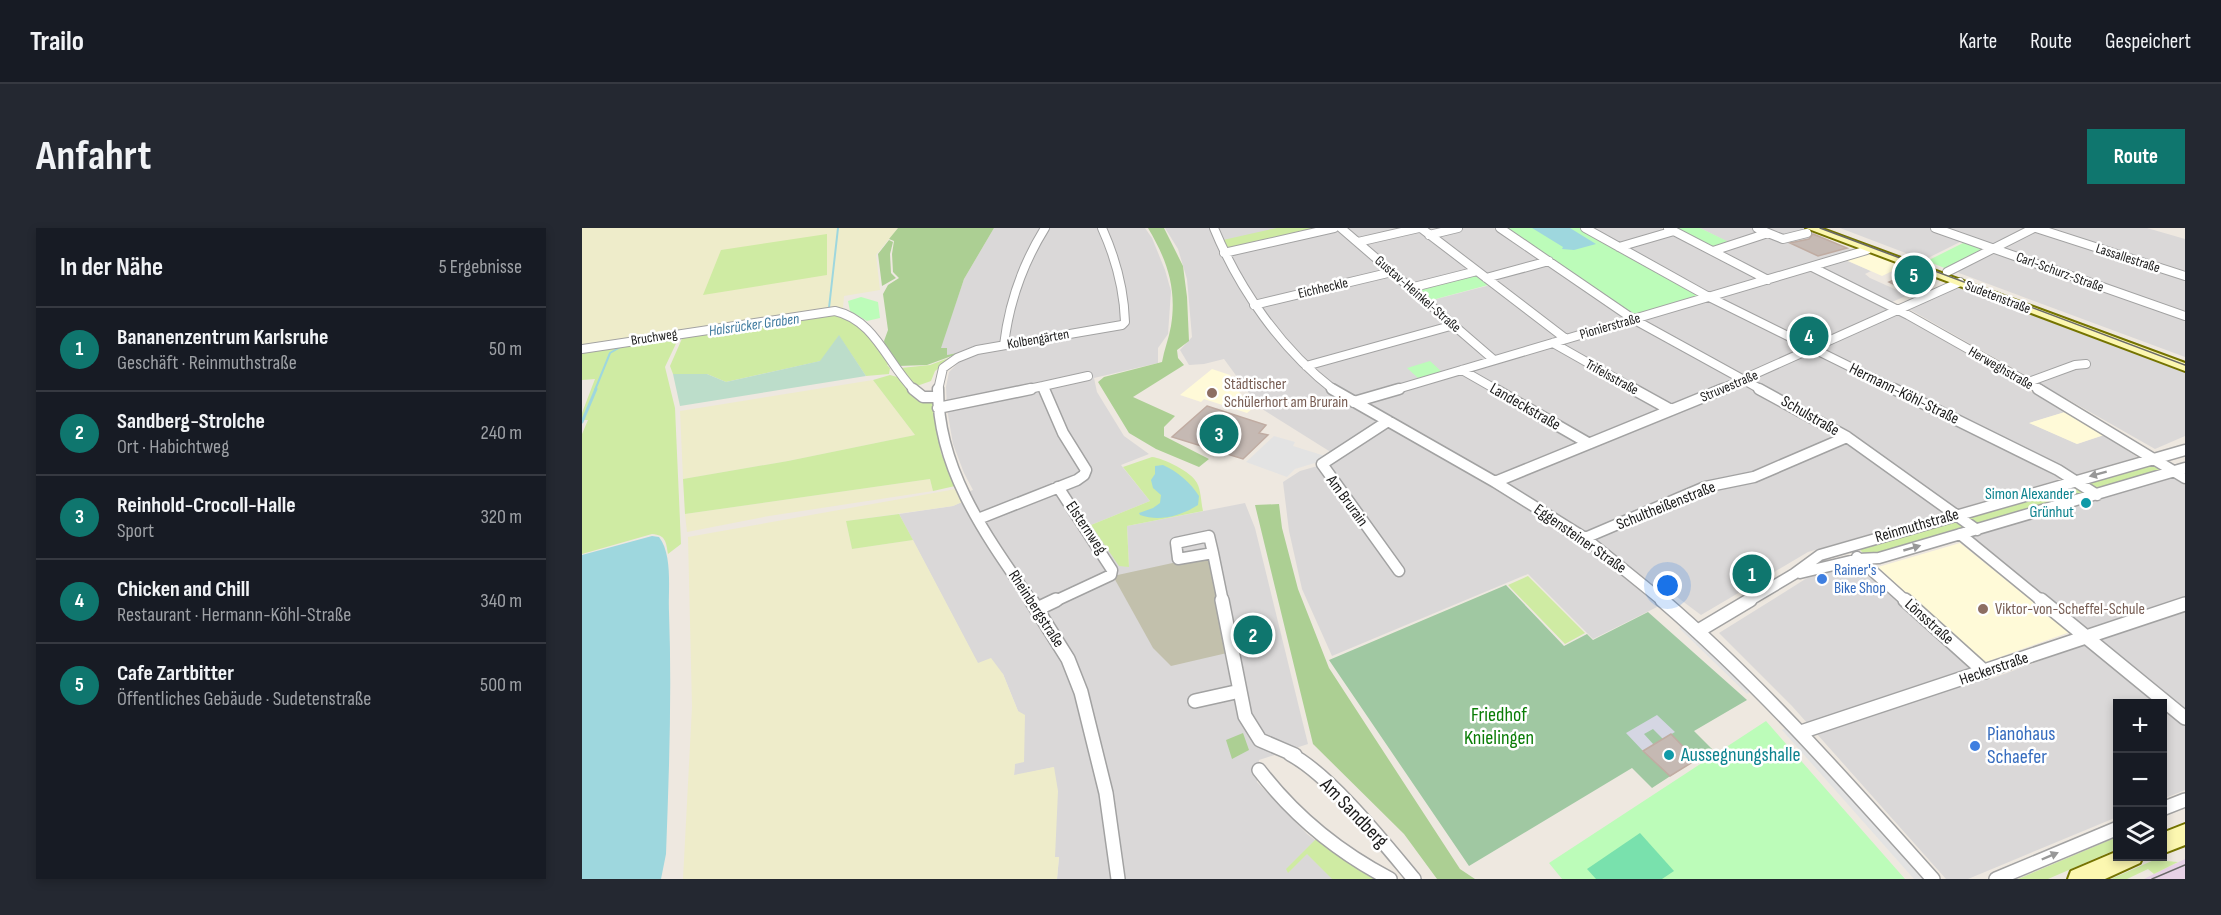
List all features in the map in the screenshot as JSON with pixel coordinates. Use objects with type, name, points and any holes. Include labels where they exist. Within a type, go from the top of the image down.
[{"type":"main road","name":"Sudetenstraße","points":[[1831,228],[1872,248],[2185,368]]},
{"type":"main road","name":"Sudetenstraße","points":[[1809,231],[1947,272],[2185,361]]},
{"type":"main road","points":[[2167,842],[2185,834]]},
{"type":"main road","points":[[2079,879],[2120,861]]},
{"type":"street","points":[[1004,345],[1008,314],[1016,285],[1027,258],[1045,228]]},
{"type":"street","name":"Kolbengärten","points":[[959,357],[1004,345],[1117,326],[1125,322],[1125,301],[1116,259],[1102,228]]},
{"type":"street","name":"Eggensteiner Straße","points":[[1214,228],[1224,253],[1254,305],[1322,382],[1495,482],[1586,538],[1698,631],[1801,732],[1934,879]]},
{"type":"street","points":[[1224,253],[1334,228]]},
{"type":"street","name":"Gustav-Heinkel-Straße","points":[[1341,228],[1494,360]]},
{"type":"street","points":[[1358,242],[1420,228],[1566,339]]},
{"type":"street","points":[[1429,235],[1458,228]]},
{"type":"street","name":"Schulstraße","points":[[1500,228],[1633,319],[1746,379],[1847,437],[1958,514],[1977,530]]},
{"type":"street","name":"Hermann-Köhl-Straße","points":[[1586,228],[1709,297],[2076,480],[2097,495]]},
{"type":"street","points":[[1757,228],[1783,239],[1809,231]]},
{"type":"street","name":"Carl-Schurz-Straße","points":[[1935,228],[2185,316]]},
{"type":"street","points":[[1947,272],[2035,228]]},
{"type":"street","name":"Lassallestraße","points":[[2035,228],[2185,276]]},
{"type":"street","points":[[1620,247],[1671,230],[1768,280]]},
{"type":"street","points":[[1713,251],[1768,233]]},
{"type":"street","name":"Pionierstraße","points":[[1354,402],[1872,248]]},
{"type":"street","points":[[1486,279],[1549,261]]},
{"type":"street","name":"Herweghstraße","points":[[1812,267],[1899,309],[2185,478]]},
{"type":"street","points":[[1410,288],[1477,271]]},
{"type":"street","name":"Eichheckle","points":[[1254,305],[1392,272]]},
{"type":"street","name":"Struvestraße","points":[[1495,482],[1746,379],[1960,282]]},
{"type":"street","name":"Bruchweg","points":[[582,349],[836,311],[851,316],[866,325],[879,342],[884,354],[916,393],[938,403]]},
{"type":"street","points":[[1306,366],[1454,325]]},
{"type":"street","name":"Trifelsstraße","points":[[1553,343],[1671,411]]},
{"type":"street","name":"Rheinbergstraße","points":[[959,357],[940,373],[938,403],[948,458],[978,519],[1070,662],[1084,700],[1112,813],[1118,879]]},
{"type":"street","points":[[2026,383],[2075,365],[2086,364]]},
{"type":"street","name":"Landeckstraße","points":[[1462,370],[1588,443]]},
{"type":"street","points":[[938,403],[1043,386],[1088,376]]},
{"type":"street","points":[[1043,386],[1063,433],[1086,470],[1082,478],[1058,487]]},
{"type":"street","name":"Am Brurain","points":[[1388,421],[1322,464],[1399,571]]},
{"type":"street","name":"Schultheißenstraße","points":[[1586,538],[1706,487],[1754,477],[1847,437]]},
{"type":"street","name":"Reinmuthstraße","points":[[1698,631],[1794,574],[1820,555],[2185,450]]},
{"type":"street","name":"Reinmuthstraße","points":[[1794,574],[1859,559],[1879,558],[2185,468]]},
{"type":"street","name":"Elsternweg","points":[[978,519],[1058,487],[1112,570],[1111,574],[1037,609]]},
{"type":"street","points":[[1960,534],[2185,718]]},
{"type":"street","name":"Lönsstraße","points":[[1845,547],[1985,672]]},
{"type":"street","points":[[1195,701],[1240,691],[1213,553]]},
{"type":"street","name":"Heckerstraße","points":[[1801,732],[2185,604]]},
{"type":"street","name":"Am Sandberg","points":[[1240,691],[1245,716],[1256,739],[1262,744],[1292,755],[1382,841],[1414,879]]},
{"type":"street","name":"Am Sandberg","points":[[1259,770],[1286,804],[1317,833],[1350,856],[1390,879]]},
{"type":"street","points":[[2167,807],[2185,800]]},
{"type":"street","points":[[1996,879],[2113,830]]},
{"type":"shaded area","points":[[582,228],[898,228],[876,255],[880,290],[844,296],[843,309],[582,348]]},
{"type":"shaded area","points":[[994,228],[1145,228],[1152,238],[1171,291],[1168,334],[1158,348],[1158,363],[1094,378],[1097,392],[1124,436],[1149,454],[1121,465],[1150,501],[1091,525],[1129,566],[1127,526],[1245,503],[1255,528],[1308,744],[1259,760],[1257,782],[1307,834],[1335,855],[1376,879],[1057,879],[1059,857],[1055,858],[1054,767],[1014,776],[1018,711],[1003,674],[978,664],[899,514],[953,506],[962,502],[959,495],[973,490],[953,444],[947,409],[946,387],[949,372],[958,363],[957,353],[947,355],[940,348],[964,279]]},
{"type":"shaded area","points":[[1165,228],[1494,228],[1632,323],[1809,270],[1814,271],[1900,314],[2065,412],[2030,423],[2077,444],[2104,435],[2137,457],[1808,552],[1701,615],[1677,597],[1593,639],[1528,574],[1332,656],[1302,589],[1289,531],[1283,482],[1300,471],[1328,463],[1337,456],[1259,407],[1224,359],[1189,365],[1180,350],[1192,337],[1187,279],[1178,249]],"holes":[[[1480,268],[1498,283],[1421,303],[1402,287]]]},
{"type":"shaded area","points":[[1593,228],[1661,228],[1711,254],[1736,246],[1700,228],[1802,228],[1853,250],[1709,292]]},
{"type":"shaded area","points":[[1840,228],[2147,228],[2185,239],[2185,357],[1959,273],[1957,271],[1996,252],[1970,237],[1924,260]]},
{"type":"shaded area","points":[[1868,254],[1905,265],[1882,276],[1846,260]]},
{"type":"shaded area","points":[[1845,260],[1871,271],[1865,274],[1870,278],[1908,295],[1892,302],[1822,269],[1823,266]]},
{"type":"shaded area","points":[[1958,287],[1966,288],[2185,371],[2185,436],[2155,449],[1909,309]]},
{"type":"shaded area","name":"Städtischer Schülerhort am Brurain","points":[[1212,369],[1230,375],[1232,379],[1224,386],[1238,390],[1252,409],[1247,413],[1204,399],[1201,402],[1180,395]]},
{"type":"shaded area","points":[[873,380],[915,435],[788,461],[683,479],[680,411]]},
{"type":"shaded area","points":[[2065,412],[2104,435],[2077,444],[2029,423]]},
{"type":"shaded area","points":[[1274,436],[1295,442],[1293,446],[1325,456],[1318,462],[1295,469],[1287,477],[1246,462]]},
{"type":"shaded area","points":[[2171,477],[2185,485],[2185,790],[2167,797],[2167,699],[2113,699],[2113,819],[1968,879],[1946,879],[1792,706],[1719,633],[1807,578],[1861,562],[1988,680],[2097,640],[1967,535]]},
{"type":"shaded area","points":[[930,479],[933,491],[769,516],[687,532],[685,514]]},
{"type":"shaded area","points":[[956,489],[962,502],[953,506],[846,521],[852,549],[913,540],[978,663],[991,658],[1003,674],[1018,711],[1025,715],[1024,762],[1015,764],[1014,775],[1054,767],[1058,791],[1055,857],[1059,857],[1057,879],[683,879],[692,707],[688,537]]},
{"type":"shaded area","name":"Viktor-von-Scheffel-Schule","points":[[1960,543],[2070,632],[1983,663],[1878,567]]},
{"type":"shaded area","points":[[1200,557],[1209,561],[1227,653],[1171,666],[1153,648],[1113,576]]},
{"type":"shaded area","points":[[1685,625],[1753,691],[1747,694],[1679,628]]},
{"type":"shaded area","points":[[1657,715],[1675,732],[1663,739],[1653,729],[1644,734],[1654,745],[1643,751],[1626,733]]},
{"type":"shaded area","points":[[1790,727],[1926,879],[1914,879],[1782,730]]},
{"type":"shaded area","points":[[2185,859],[2185,879],[2144,879],[2154,874]]},
{"type":"green space","points":[[898,228],[994,228],[964,279],[941,348],[947,348],[947,355],[957,354],[927,365],[898,366],[886,351],[884,341],[888,330],[883,294],[888,285],[899,278],[893,272],[894,241],[889,239]]},
{"type":"green space","points":[[1148,228],[1164,228],[1183,266],[1189,341],[1177,350],[1178,358],[1184,365],[1133,397],[1175,416],[1164,427],[1164,436],[1209,459],[1199,467],[1156,449],[1129,433],[1098,382],[1104,377],[1162,362],[1171,326],[1173,299],[1165,263]]},
{"type":"green space","points":[[1277,228],[1327,228],[1228,250],[1223,240]]},
{"type":"green space","points":[[1503,228],[1583,228],[1698,295],[1637,314],[1629,313]]},
{"type":"green space","points":[[1675,228],[1700,228],[1731,243],[1715,248]]},
{"type":"green space","points":[[827,234],[827,275],[703,295],[721,250]]},
{"type":"green space","points":[[889,240],[893,242],[890,254],[891,273],[896,278],[882,286],[878,254]]},
{"type":"green space","points":[[1967,241],[1987,249],[1947,269],[1927,261]]},
{"type":"green space","points":[[1474,274],[1488,285],[1432,300],[1418,288]]},
{"type":"green space","points":[[861,297],[878,302],[880,318],[867,321],[850,311],[848,301]]},
{"type":"green space","points":[[831,313],[851,320],[865,331],[889,364],[887,365],[890,368],[889,374],[866,376],[839,336],[821,361],[726,382],[707,374],[673,374],[670,366],[684,334]]},
{"type":"green space","points":[[680,335],[665,367],[675,408],[681,544],[668,554],[663,538],[652,534],[582,554],[582,434],[588,420],[582,420],[582,413],[595,379],[582,380],[582,350]]},
{"type":"green space","points":[[839,335],[866,376],[680,406],[673,374],[707,374],[726,382],[820,361]]},
{"type":"green space","points":[[954,356],[935,371],[931,381],[914,387],[901,368],[930,365]]},
{"type":"green space","points":[[1430,361],[1442,372],[1418,378],[1407,368]]},
{"type":"green space","points":[[890,375],[901,378],[933,401],[941,453],[955,486],[933,491],[930,479],[685,514],[683,479],[788,461],[915,435],[873,380]]},
{"type":"green space","points":[[1152,457],[1177,466],[1194,479],[1199,489],[1203,511],[1127,526],[1129,567],[1119,566],[1091,525],[1150,501],[1123,467]]},
{"type":"green space","points":[[2149,463],[2163,471],[2098,490],[2085,482]]},
{"type":"green space","points":[[2071,485],[2087,495],[1978,526],[1966,516]]},
{"type":"green space","points":[[1279,504],[1282,528],[1298,589],[1329,668],[1460,869],[1475,879],[1437,879],[1404,834],[1313,744],[1255,505]]},
{"type":"green space","points":[[899,514],[913,540],[852,549],[846,521]]},
{"type":"green space","points":[[1956,517],[1970,529],[1879,557],[1865,555],[1860,550],[1865,544]]},
{"type":"green space","points":[[1528,576],[1585,633],[1565,644],[1508,585]]},
{"type":"green space","name":"Friedhof Knielingen","points":[[1506,585],[1564,646],[1587,634],[1593,640],[1648,612],[1747,700],[1694,731],[1712,749],[1652,788],[1632,768],[1469,866],[1329,660]]},
{"type":"green space","points":[[1766,721],[1905,879],[1562,879],[1549,863]]},
{"type":"green space","points":[[1243,733],[1249,750],[1232,759],[1226,740]]},
{"type":"green space","points":[[1640,833],[1674,871],[1662,879],[1596,879],[1587,869]]},
{"type":"green space","points":[[1317,838],[1337,854],[1379,879],[1332,879],[1307,854],[1288,873],[1286,869]]},
{"type":"green space","points":[[2113,839],[2113,851],[2048,879],[2018,879]]},
{"type":"green space","points":[[2152,861],[2178,862],[2154,874],[2148,869],[2127,879],[2111,879]]},
{"type":"water","points":[[1532,228],[1570,228],[1596,244],[1574,250],[1562,249],[1563,247]]},
{"type":"water","points":[[1163,465],[1179,474],[1192,486],[1199,496],[1198,505],[1170,517],[1155,518],[1140,515],[1139,513],[1160,503],[1161,495],[1153,488],[1151,480],[1155,474],[1155,466]]},
{"type":"water","points":[[652,536],[659,537],[663,544],[669,573],[669,763],[666,854],[661,879],[582,879],[582,555]]},
{"type":"building","points":[[1813,234],[1847,248],[1818,256],[1790,243],[1809,239]]},
{"type":"building","points":[[1912,272],[1925,278],[1924,286],[1918,284],[1905,290],[1889,282]]},
{"type":"building","points":[[1207,406],[1266,425],[1259,433],[1268,435],[1243,459],[1172,437]]},
{"type":"building","points":[[1261,625],[1264,641],[1243,646],[1243,628]]},
{"type":"building","name":"Aussegnungshalle","points":[[1671,734],[1696,760],[1670,776],[1643,751]]},
{"type":"waterway","name":"Halsrücker Graben","points":[[829,308],[838,228]]},
{"type":"waterway","name":"Halsrücker Graben","points":[[595,390],[610,353],[622,346]]},
{"type":"waterway","name":"Halsrücker Graben","points":[[582,422],[596,389]]},
{"type":"tram line","points":[[1820,228],[2185,365]]},
{"type":"tram line","points":[[2152,879],[2185,865]]},
{"type":"place","name":"Cafe Zartbitter","points":[[1914,275]]},
{"type":"place","name":"Chicken and Chill","points":[[1809,336]]},
{"type":"place","name":"Städtischer Schülerhort am Brurain","points":[[1212,393]]},
{"type":"place","name":"Reinhold-Crocoll-Halle","points":[[1219,434]]},
{"type":"place","name":"Simon Alexander Grünhut","points":[[2086,503]]},
{"type":"place","name":"Bananenzentrum Karlsruhe","points":[[1752,574]]},
{"type":"place","name":"Rainer's Bike Shop","points":[[1822,579]]},
{"type":"place","name":"Viktor-von-Scheffel-Schule","points":[[1983,609]]},
{"type":"place","name":"Sandberg-Strolche","points":[[1253,635]]},
{"type":"place","name":"Pianohaus Schaefer","points":[[1975,746]]},
{"type":"place","name":"Aussegnungshalle","points":[[1669,755]]}]
